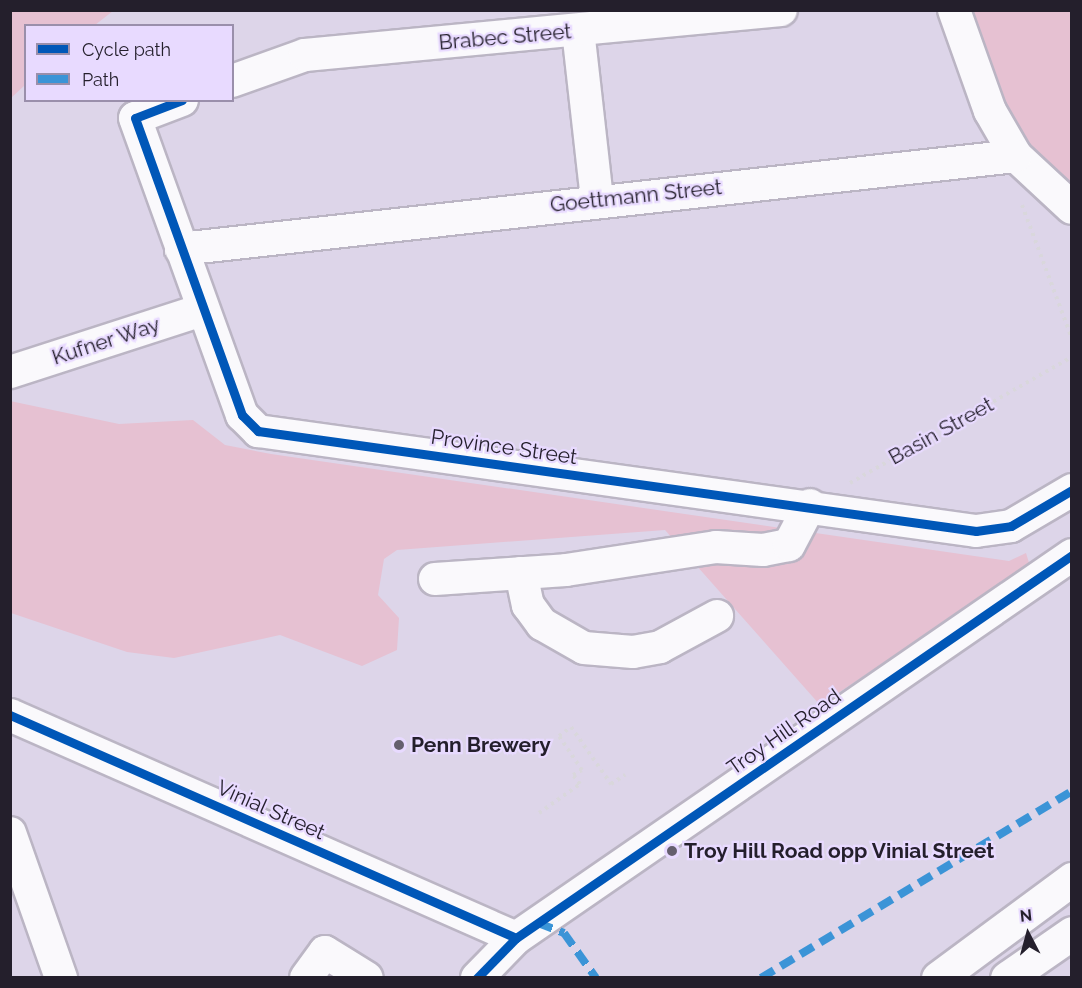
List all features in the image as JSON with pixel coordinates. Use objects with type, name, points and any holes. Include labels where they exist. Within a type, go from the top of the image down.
[{"type":"highway","points":[[938,978],[1071,879]]},
{"type":"highway","points":[[1008,978],[1071,933]]},
{"type":"street","name":"Brabec Street","points":[[234,80],[305,56],[781,10]]},
{"type":"street","points":[[954,10],[990,111],[1016,156],[1071,208]]},
{"type":"street","points":[[578,30],[597,201]]},
{"type":"street","name":"Province Street","points":[[177,102],[135,118],[202,310],[242,415],[258,430],[810,505],[976,531],[1011,526],[1071,490]]},
{"type":"street","name":"Goettmann Street","points":[[181,249],[1016,156]]},
{"type":"street","name":"Kufner Way","points":[[10,372],[202,310]]},
{"type":"street","points":[[435,579],[521,573],[716,547],[763,550],[789,544],[810,505]]},
{"type":"street","name":"Troy Hill Road","points":[[477,978],[516,938],[1071,555]]},
{"type":"street","points":[[521,573],[528,605],[542,624],[584,648],[633,652],[660,648],[717,616]]},
{"type":"street","name":"Vinial Street","points":[[10,715],[516,938]]},
{"type":"street","points":[[10,833],[61,978]]},
{"type":"street","points":[[306,978],[325,952],[368,978]]},
{"type":"path","points":[[1016,156],[1012,177],[1071,339]]},
{"type":"path","points":[[539,813],[580,784],[573,775],[582,770],[559,736],[571,727],[611,784],[626,775]]},
{"type":"shaded area","points":[[11,10],[113,11],[96,24],[24,24],[24,86],[11,98]]},
{"type":"shaded area","points":[[967,11],[1071,11],[1071,191],[1033,158],[996,104]]},
{"type":"shaded area","points":[[10,401],[119,424],[193,420],[225,445],[271,454],[1009,561],[1026,553],[1030,566],[820,705],[665,530],[397,550],[384,559],[378,595],[399,618],[397,650],[362,666],[280,635],[174,658],[127,652],[11,613]]},
{"type":"marked path","points":[[761,978],[1072,791]]},
{"type":"marked path","points":[[538,923],[564,933],[596,978]]},
{"type":"cycle path","points":[[177,102],[135,118],[242,415],[258,431],[976,531],[1011,526],[1072,490]]},
{"type":"cycle path","points":[[477,978],[516,938],[1072,555]]},
{"type":"cycle path","points":[[10,715],[516,938]]},
{"type":"place","name":"Penn Brewery","points":[[399,745]]},
{"type":"place","name":"Troy Hill Road opp Vinial Street","points":[[672,851]]}]
